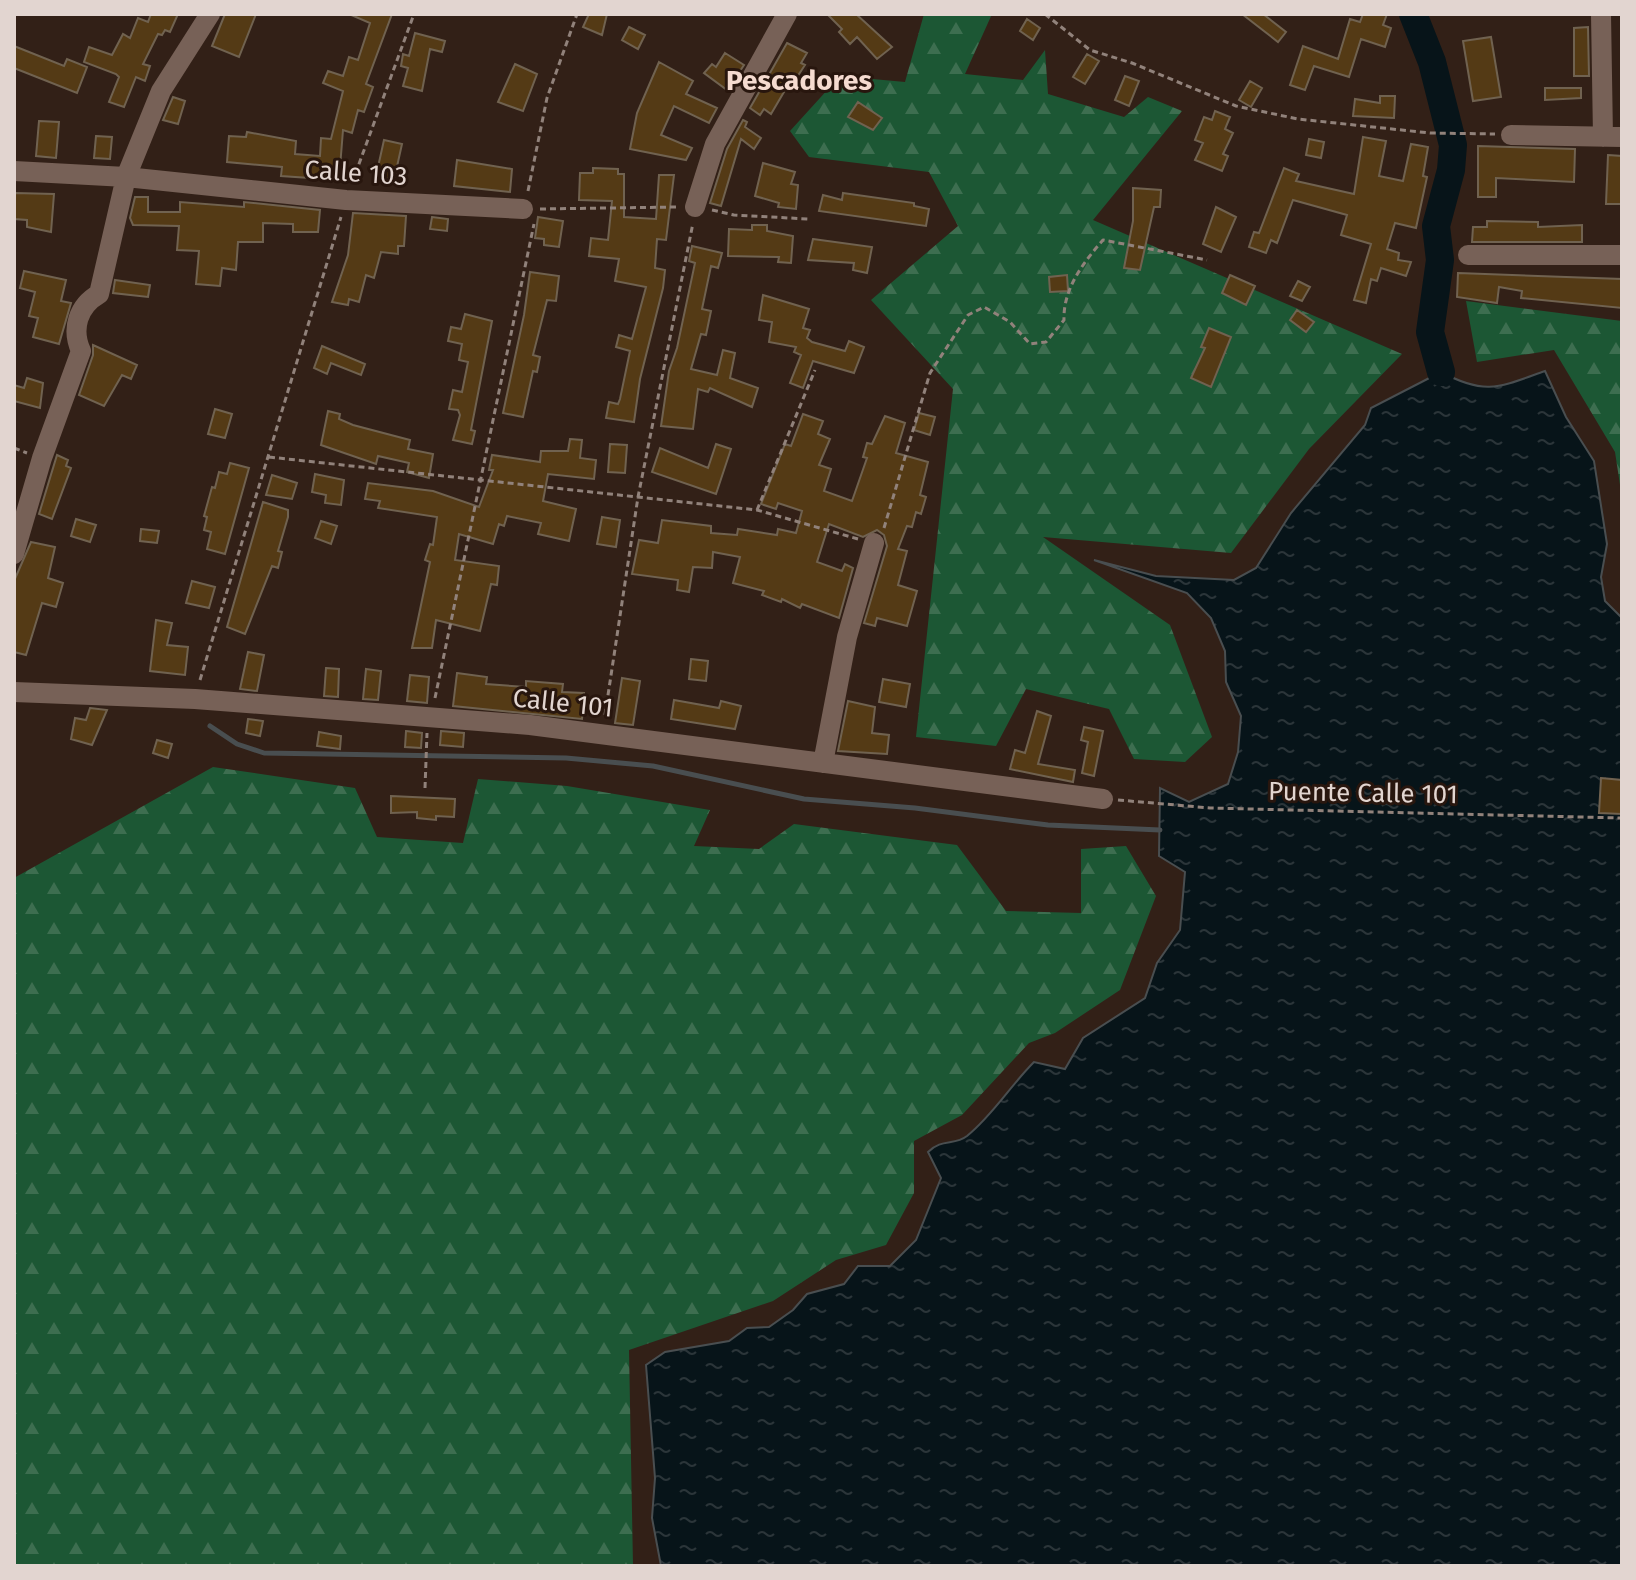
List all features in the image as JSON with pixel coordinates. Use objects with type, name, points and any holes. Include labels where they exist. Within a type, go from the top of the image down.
[{"type":"street","points":[[14,554],[42,458],[81,351],[75,338],[78,321],[85,302],[99,294],[126,177],[161,91],[210,14]]},
{"type":"street","points":[[695,207],[715,144],[787,14]]},
{"type":"street","points":[[1511,135],[1613,137],[1601,14]]},
{"type":"street","name":"Calle 103","points":[[14,171],[126,177],[529,217]]},
{"type":"street","points":[[1468,255],[1622,255]]},
{"type":"street","points":[[823,763],[847,637],[874,543]]},
{"type":"street","name":"Calle 101","points":[[14,692],[195,699],[603,733],[1103,799]]},
{"type":"path","points":[[195,699],[346,200],[414,14]]},
{"type":"path","points":[[432,717],[529,217],[547,98],[577,14]]},
{"type":"path","points":[[1045,14],[1090,50],[1132,63],[1236,106],[1298,119],[1430,133],[1511,135]]},
{"type":"path","points":[[529,217],[695,207],[734,215],[808,219]]},
{"type":"path","points":[[603,733],[638,497],[686,272],[695,207]]},
{"type":"path","points":[[269,457],[757,510],[874,543],[880,538],[884,526],[930,373],[968,315],[984,307],[1010,322],[1030,344],[1046,342],[1064,320],[1063,302],[1075,277],[1103,240],[1207,260]]},
{"type":"path","points":[[757,510],[815,370]]},
{"type":"path","points":[[425,788],[426,741]]},
{"type":"path","name":"Puente Calle 101","points":[[1103,799],[1210,808],[1622,818]]},
{"type":"green space","points":[[924,14],[992,14],[965,74],[1023,80],[1045,50],[1048,94],[1124,117],[1148,97],[1182,111],[1093,220],[1402,354],[1309,449],[1231,553],[1043,537],[1170,625],[1212,737],[1185,762],[1134,759],[1109,709],[1026,689],[996,746],[916,737],[953,389],[871,300],[958,226],[929,172],[809,157],[790,131],[840,76],[905,82]]},
{"type":"green space","points":[[1466,301],[1622,321],[1622,498],[1615,452],[1554,350],[1477,362]]},
{"type":"green space","points":[[213,767],[355,788],[377,837],[463,843],[478,779],[567,786],[710,810],[694,846],[759,849],[794,824],[957,845],[1006,911],[1081,913],[1081,849],[1126,846],[1156,896],[1120,990],[1055,1033],[1029,1043],[962,1115],[914,1141],[914,1193],[886,1245],[836,1260],[773,1301],[629,1350],[633,1566],[14,1566],[14,878]]},
{"type":"water","points":[[1545,371],[1566,417],[1594,461],[1607,544],[1601,577],[1605,601],[1622,618],[1622,1566],[661,1566],[652,1518],[655,1478],[646,1365],[665,1352],[729,1341],[747,1328],[769,1327],[793,1310],[807,1294],[844,1284],[858,1266],[890,1266],[916,1240],[941,1178],[928,1152],[938,1145],[967,1136],[1034,1062],[1065,1069],[1083,1038],[1145,998],[1157,963],[1180,930],[1185,872],[1159,856],[1160,788],[1189,802],[1228,784],[1238,752],[1241,716],[1226,682],[1225,651],[1211,618],[1187,593],[1094,560],[1156,576],[1234,580],[1256,568],[1291,513],[1365,425],[1371,408],[1441,372],[1470,384],[1493,386]]},
{"type":"building","points":[[151,14],[178,14],[170,32],[165,30],[162,35],[158,34],[143,64],[150,66],[145,81],[136,77],[124,107],[109,102],[119,77],[84,62],[89,47],[112,55],[123,34],[130,38],[138,18],[148,22]]},
{"type":"building","points":[[225,14],[256,14],[239,57],[212,46]]},
{"type":"building","points":[[349,14],[392,14],[366,84],[373,87],[364,112],[358,110],[352,133],[343,130],[339,180],[281,176],[282,167],[227,162],[229,136],[246,137],[247,132],[296,141],[295,154],[320,156],[321,138],[331,139],[343,91],[323,83],[328,71],[343,76],[349,57],[358,60],[370,23]]},
{"type":"building","points":[[589,14],[607,14],[602,35],[583,27]]},
{"type":"building","points":[[827,14],[856,14],[892,47],[877,59],[857,37],[850,44],[839,32],[842,29]]},
{"type":"building","points":[[1242,14],[1263,14],[1286,32],[1278,42]]},
{"type":"building","points":[[1363,14],[1387,14],[1383,25],[1391,28],[1385,47],[1361,39],[1349,77],[1314,66],[1305,90],[1290,85],[1303,46],[1338,59],[1350,19],[1360,22]]},
{"type":"building","points":[[1027,19],[1040,28],[1033,40],[1020,31]]},
{"type":"building","points":[[629,27],[645,35],[638,49],[622,40]]},
{"type":"building","points":[[1588,27],[1589,76],[1574,76],[1574,28]]},
{"type":"building","points":[[415,33],[445,41],[442,52],[430,49],[422,91],[403,86],[408,68],[401,66],[403,54],[409,56]]},
{"type":"building","points":[[1491,37],[1501,97],[1473,101],[1463,41]]},
{"type":"building","points":[[787,43],[807,53],[801,63],[805,65],[797,77],[794,75],[771,114],[764,109],[760,115],[750,108]]},
{"type":"building","points":[[14,46],[64,66],[67,59],[87,67],[77,93],[14,68]]},
{"type":"building","points":[[725,53],[744,65],[727,90],[704,73],[712,64],[716,67]]},
{"type":"building","points":[[1087,54],[1099,61],[1085,84],[1073,77]]},
{"type":"building","points":[[659,62],[693,81],[686,94],[717,108],[709,123],[674,106],[661,135],[692,148],[686,160],[630,149],[637,113]]},
{"type":"building","points":[[515,64],[537,74],[523,111],[498,102]]},
{"type":"building","points":[[1125,76],[1139,81],[1129,106],[1115,100]]},
{"type":"building","points":[[1250,81],[1262,88],[1251,107],[1239,100]]},
{"type":"building","points":[[1545,88],[1581,88],[1581,98],[1545,100]]},
{"type":"building","points":[[1380,96],[1395,96],[1394,118],[1353,116],[1355,99],[1380,103]]},
{"type":"building","points":[[173,97],[185,101],[178,124],[163,120]]},
{"type":"building","points":[[858,102],[882,118],[873,130],[848,117]]},
{"type":"building","points":[[1215,111],[1230,117],[1225,129],[1233,133],[1223,154],[1228,156],[1222,171],[1195,160],[1203,143],[1195,140],[1204,117],[1212,120]]},
{"type":"building","points":[[743,120],[747,122],[745,127],[761,138],[754,149],[741,139],[721,206],[710,203],[727,149]]},
{"type":"building","points":[[39,121],[59,122],[56,158],[36,156]]},
{"type":"building","points":[[96,136],[112,137],[110,159],[94,158]]},
{"type":"building","points":[[1363,137],[1386,141],[1379,176],[1403,181],[1411,144],[1428,147],[1423,176],[1427,177],[1416,228],[1395,223],[1387,249],[1399,253],[1398,260],[1411,262],[1406,276],[1381,268],[1377,281],[1371,279],[1366,303],[1354,300],[1371,244],[1341,235],[1347,215],[1293,200],[1277,243],[1271,240],[1266,253],[1249,247],[1254,232],[1259,233],[1284,168],[1299,174],[1296,181],[1354,194]]},
{"type":"building","points":[[1309,139],[1324,142],[1321,158],[1306,155]]},
{"type":"building","points":[[384,140],[402,144],[394,180],[376,176]]},
{"type":"building","points":[[1478,146],[1575,149],[1574,182],[1496,178],[1496,197],[1478,197]]},
{"type":"building","points":[[1608,155],[1622,156],[1622,204],[1606,204]]},
{"type":"building","points":[[457,160],[512,169],[510,192],[454,186]]},
{"type":"building","points":[[763,163],[795,172],[791,184],[798,185],[796,209],[778,207],[779,203],[755,196]]},
{"type":"building","points":[[593,168],[618,169],[618,174],[624,174],[624,217],[656,219],[659,175],[674,175],[666,240],[657,239],[655,268],[665,270],[663,288],[640,379],[634,422],[606,418],[609,402],[618,404],[620,399],[630,351],[616,347],[619,335],[632,339],[646,287],[615,281],[619,259],[589,256],[591,238],[608,240],[612,201],[579,200],[580,173],[593,173]]},
{"type":"building","points":[[1133,188],[1161,190],[1160,207],[1154,207],[1140,270],[1124,268],[1133,221]]},
{"type":"building","points":[[15,193],[54,194],[51,232],[27,227],[27,220],[14,219]]},
{"type":"building","points":[[843,193],[914,203],[914,206],[929,209],[926,226],[819,211],[823,195],[842,200]]},
{"type":"building","points":[[135,197],[148,197],[148,212],[180,212],[180,202],[244,207],[244,202],[320,210],[318,232],[293,232],[293,224],[263,223],[263,242],[238,242],[236,270],[222,268],[220,286],[196,284],[199,251],[177,250],[179,226],[133,225],[130,218]]},
{"type":"building","points":[[1216,207],[1236,217],[1221,252],[1203,244]]},
{"type":"building","points":[[353,213],[406,216],[404,246],[398,246],[398,254],[381,252],[374,278],[366,275],[359,302],[349,299],[348,305],[332,302],[348,255]]},
{"type":"building","points":[[432,217],[448,219],[447,231],[430,229]]},
{"type":"building","points":[[538,217],[563,221],[559,247],[544,245],[544,239],[535,238]]},
{"type":"building","points":[[1487,221],[1538,222],[1538,227],[1582,225],[1582,242],[1472,242],[1473,227],[1487,227]]},
{"type":"building","points":[[752,225],[767,225],[767,231],[793,236],[791,263],[778,262],[779,257],[728,256],[729,229],[752,230]]},
{"type":"building","points":[[813,239],[872,247],[867,273],[853,270],[854,263],[808,260]]},
{"type":"building","points":[[692,246],[722,253],[718,268],[711,266],[702,309],[711,311],[706,335],[701,334],[691,369],[717,375],[723,350],[735,353],[730,378],[758,388],[752,407],[710,388],[708,392],[698,389],[693,429],[661,426],[669,371],[695,263],[689,261]]},
{"type":"building","points":[[24,271],[66,280],[61,301],[71,303],[59,344],[33,337],[38,318],[29,316],[35,292],[20,288]]},
{"type":"building","points":[[530,272],[559,276],[556,301],[547,300],[533,355],[540,357],[537,372],[533,371],[523,417],[503,413]]},
{"type":"building","points":[[1458,273],[1622,279],[1622,308],[1521,298],[1522,291],[1499,287],[1497,303],[1457,297]]},
{"type":"building","points":[[1067,275],[1068,291],[1050,292],[1049,277]]},
{"type":"building","points":[[1230,275],[1255,286],[1246,305],[1222,293]]},
{"type":"building","points":[[115,280],[150,285],[148,297],[113,293]]},
{"type":"building","points":[[1298,281],[1310,287],[1302,301],[1290,296]]},
{"type":"building","points":[[763,295],[809,309],[803,328],[810,330],[807,338],[812,342],[845,351],[849,341],[864,347],[854,373],[813,361],[803,388],[790,383],[801,355],[794,352],[796,347],[769,342],[772,322],[759,320]]},
{"type":"building","points":[[1297,310],[1314,322],[1306,332],[1290,320]]},
{"type":"building","points":[[465,314],[492,321],[471,430],[475,431],[472,444],[453,440],[460,415],[458,410],[449,409],[453,390],[462,392],[468,362],[459,360],[462,344],[448,341],[451,327],[461,329]]},
{"type":"building","points":[[1209,328],[1231,337],[1211,387],[1191,378],[1205,348],[1201,347]]},
{"type":"building","points":[[93,345],[137,365],[131,379],[122,375],[104,406],[79,395],[93,355]]},
{"type":"building","points":[[322,346],[365,364],[361,375],[331,363],[327,374],[314,368]]},
{"type":"building","points":[[27,378],[43,383],[40,408],[14,401],[14,385],[24,388]]},
{"type":"building","points":[[215,409],[232,414],[225,438],[208,434]]},
{"type":"building","points":[[328,411],[340,414],[339,419],[353,425],[410,440],[408,449],[433,454],[429,478],[407,472],[409,463],[378,456],[376,464],[321,445]]},
{"type":"building","points":[[919,413],[935,417],[930,435],[914,430]]},
{"type":"building","points":[[803,414],[823,421],[818,434],[830,439],[819,465],[831,469],[824,491],[852,501],[867,458],[863,457],[867,443],[872,444],[885,416],[905,423],[896,453],[928,462],[920,495],[926,497],[921,514],[916,512],[912,527],[907,526],[898,549],[907,551],[898,585],[917,591],[907,626],[877,618],[875,626],[864,623],[887,546],[884,535],[877,530],[863,537],[829,524],[817,562],[842,571],[845,564],[853,568],[839,618],[802,604],[800,608],[782,599],[781,602],[762,595],[764,591],[733,583],[740,557],[713,552],[712,568],[693,567],[689,592],[677,590],[678,580],[632,574],[639,540],[658,543],[662,520],[711,526],[711,533],[737,535],[738,529],[777,535],[778,529],[796,533],[802,511],[778,503],[776,509],[761,504],[785,444],[791,446]]},
{"type":"building","points":[[570,439],[582,440],[580,458],[596,460],[594,479],[548,474],[543,501],[576,509],[569,541],[538,534],[541,523],[507,516],[504,526],[499,524],[493,544],[459,534],[455,560],[499,566],[497,585],[491,584],[480,631],[436,620],[432,648],[412,648],[430,562],[425,560],[430,544],[433,545],[437,517],[378,508],[380,501],[365,499],[368,483],[433,491],[479,507],[493,470],[489,470],[492,455],[540,462],[541,451],[568,451]]},
{"type":"building","points":[[610,444],[627,445],[625,473],[608,472]]},
{"type":"building","points":[[716,444],[731,449],[716,494],[652,472],[660,448],[708,468]]},
{"type":"building","points":[[57,455],[68,460],[66,466],[71,468],[52,519],[39,514]]},
{"type":"building","points":[[230,463],[249,468],[225,554],[207,549],[211,532],[204,530],[207,517],[204,516],[219,472],[227,474]]},
{"type":"building","points":[[315,474],[344,480],[341,505],[325,503],[326,495],[312,492]]},
{"type":"building","points":[[272,475],[297,483],[292,499],[266,495]]},
{"type":"building","points":[[263,502],[288,510],[288,517],[278,551],[282,552],[278,568],[272,566],[245,634],[227,627]]},
{"type":"building","points":[[602,517],[620,520],[616,547],[597,544]]},
{"type":"building","points":[[76,519],[96,525],[90,542],[71,536]]},
{"type":"building","points":[[321,521],[337,526],[331,544],[315,538]]},
{"type":"building","points":[[141,529],[159,531],[157,543],[140,541]]},
{"type":"building","points":[[31,542],[55,547],[48,578],[63,583],[56,607],[42,603],[26,655],[14,652],[14,581]]},
{"type":"building","points":[[192,581],[215,587],[209,608],[186,603]]},
{"type":"building","points":[[156,620],[172,623],[167,645],[188,647],[185,675],[150,671]]},
{"type":"building","points":[[248,652],[264,655],[257,691],[240,689]]},
{"type":"building","points":[[691,659],[708,661],[706,681],[689,679]]},
{"type":"building","points":[[326,668],[339,669],[338,697],[324,696]]},
{"type":"building","points":[[366,669],[381,671],[378,700],[363,699]]},
{"type":"building","points":[[457,673],[487,677],[486,684],[526,687],[526,681],[563,684],[562,692],[584,693],[582,719],[453,706]]},
{"type":"building","points":[[410,675],[429,677],[427,703],[407,701]]},
{"type":"building","points":[[622,678],[640,681],[633,725],[615,723]]},
{"type":"building","points":[[883,679],[910,684],[906,707],[879,702]]},
{"type":"building","points":[[674,700],[719,708],[721,701],[741,706],[735,729],[671,719]]},
{"type":"building","points":[[848,701],[875,707],[872,733],[889,735],[887,754],[838,751]]},
{"type":"building","points":[[90,708],[107,710],[92,745],[71,739],[75,718],[86,720]]},
{"type":"building","points":[[1037,711],[1051,716],[1038,764],[1075,770],[1073,782],[1010,769],[1015,750],[1025,753]]},
{"type":"building","points":[[248,719],[263,721],[260,736],[246,733]]},
{"type":"building","points":[[1084,727],[1103,731],[1094,776],[1082,773],[1088,742],[1081,740]]},
{"type":"building","points":[[406,731],[422,733],[421,748],[405,747]]},
{"type":"building","points":[[441,731],[464,733],[463,747],[440,745]]},
{"type":"building","points":[[319,732],[341,736],[340,749],[317,746]]},
{"type":"building","points":[[157,740],[172,744],[168,758],[153,753]]},
{"type":"building","points":[[1601,778],[1622,780],[1622,814],[1599,813]]},
{"type":"building","points":[[391,796],[455,799],[454,817],[436,816],[436,820],[417,818],[417,812],[391,813]]},
{"type":"waterway","points":[[1413,14],[1432,62],[1453,145],[1451,170],[1436,226],[1440,260],[1430,332],[1441,372]]},
{"type":"waterway","points":[[210,726],[237,744],[264,753],[566,758],[653,766],[804,799],[915,808],[1048,825],[1160,830]]},
{"type":"district","name":"Pescadores","points":[[799,80]]}]
